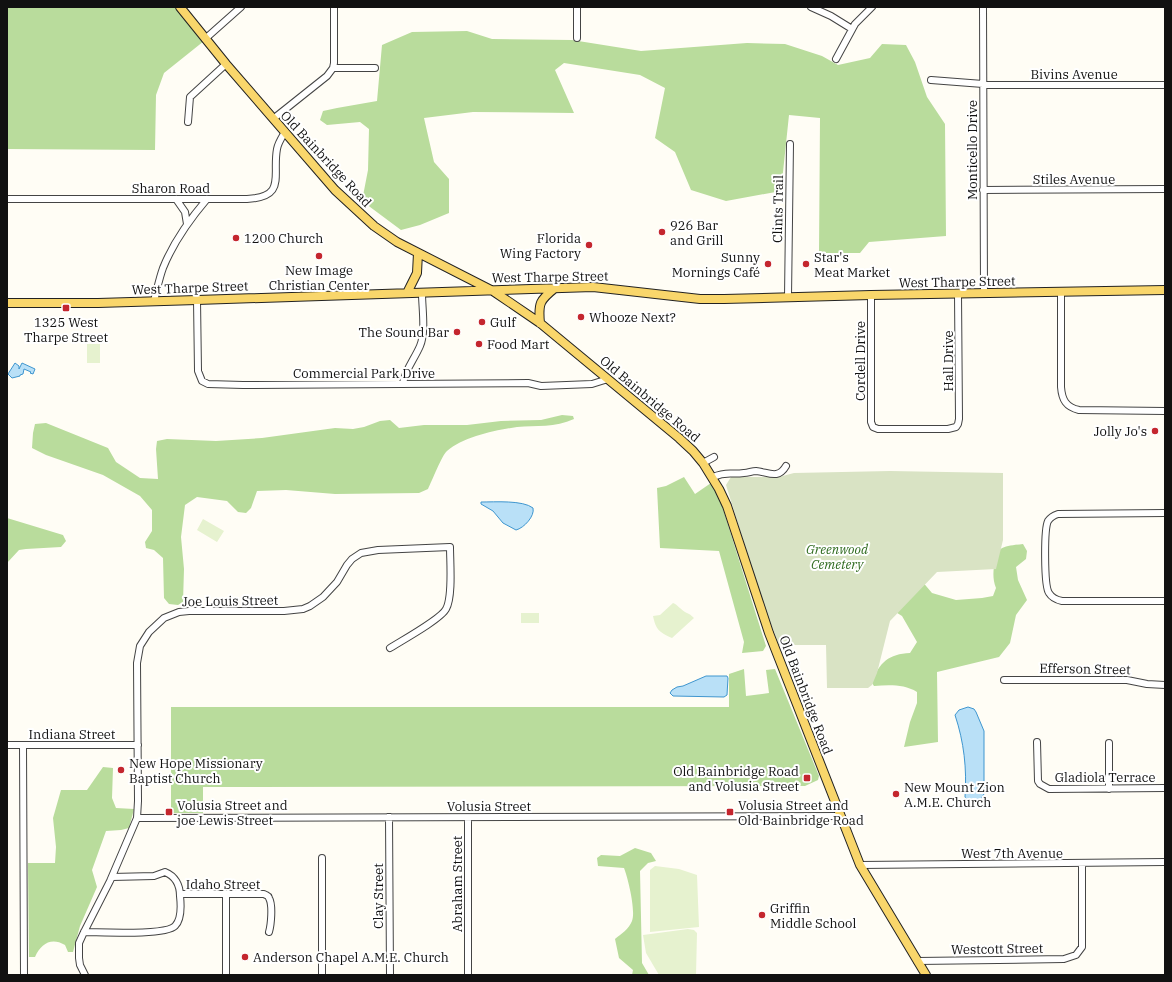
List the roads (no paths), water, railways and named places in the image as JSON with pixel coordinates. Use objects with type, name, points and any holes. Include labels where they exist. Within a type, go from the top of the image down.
[{"type":"main road","name":"Old Bainbridge Road","points":[[180,7],[226,64],[335,190],[374,226],[397,242],[493,290],[540,323],[679,438],[703,463],[713,477],[727,506],[769,633],[860,866],[921,970]]},
{"type":"main road","points":[[407,293],[417,273],[418,253]]},
{"type":"main road","name":"West Tharpe Street","points":[[7,303],[98,303],[593,287],[615,288],[700,299],[1165,290]]},
{"type":"main road","points":[[540,323],[540,305],[544,296],[555,288]]},
{"type":"street","points":[[205,39],[241,7]]},
{"type":"street","points":[[273,119],[326,76],[332,68],[335,58],[334,7]]},
{"type":"street","points":[[576,7],[577,38]]},
{"type":"street","points":[[810,7],[831,16],[852,29]]},
{"type":"street","points":[[836,59],[852,29],[863,15],[872,7]]},
{"type":"street","name":"Monticello Drive","points":[[983,7],[984,293]]},
{"type":"street","points":[[188,122],[190,97],[226,64]]},
{"type":"street","points":[[332,68],[375,68]]},
{"type":"street","name":"Bivins Avenue","points":[[931,80],[983,84],[1165,85]]},
{"type":"street","name":"Sharon Road","points":[[7,199],[256,199],[271,192],[276,181],[277,150],[285,132]]},
{"type":"street","name":"Clints Trail","points":[[788,297],[790,144]]},
{"type":"street","name":"Stiles Avenue","points":[[983,190],[1165,189]]},
{"type":"street","points":[[176,199],[185,212],[187,224]]},
{"type":"street","points":[[154,301],[167,258],[187,224],[207,199]]},
{"type":"street","points":[[1061,292],[1061,387],[1066,404],[1069,407],[1079,410],[1165,411]]},
{"type":"street","points":[[402,383],[405,372],[421,345],[422,293]]},
{"type":"street","name":"Hall Drive","points":[[873,427],[878,430],[948,430],[956,427],[958,424],[958,294]]},
{"type":"street","name":"Cordell Drive","points":[[871,295],[871,422],[873,427]]},
{"type":"street","name":"Commercial Park Drive","points":[[197,300],[198,371],[200,378],[204,383],[208,384],[528,383],[541,386],[592,384],[608,379]]},
{"type":"street","points":[[703,463],[714,457]]},
{"type":"street","points":[[713,477],[726,473],[743,474],[756,471],[772,475],[781,473],[786,466]]},
{"type":"street","points":[[1165,513],[1058,514],[1048,521],[1046,544],[1046,588],[1052,597],[1062,601],[1165,601]]},
{"type":"street","name":"Joe Louis Street","points":[[85,975],[80,965],[78,951],[79,943],[112,877],[137,818],[138,655],[140,646],[146,635],[153,627],[164,618],[188,610],[284,611],[303,609],[323,597],[337,582],[352,559],[361,553],[378,550],[450,547],[450,596],[446,610],[437,618],[390,648]]},
{"type":"street","name":"Efferson Street","points":[[1004,680],[1127,680],[1165,685]]},
{"type":"street","name":"Gladiola Terrace","points":[[1037,742],[1038,781],[1049,789],[1165,788]]},
{"type":"street","points":[[1109,743],[1110,789]]},
{"type":"street","name":"Indiana Street","points":[[7,745],[138,745]]},
{"type":"street","points":[[23,745],[24,975]]},
{"type":"street","name":"Volusia Street","points":[[137,818],[841,816]]},
{"type":"street","name":"Clay Street","points":[[389,817],[390,975]]},
{"type":"street","name":"Abraham Street","points":[[468,818],[468,975]]},
{"type":"street","points":[[322,858],[322,975]]},
{"type":"street","name":"West 7th Avenue","points":[[860,866],[1165,862]]},
{"type":"street","name":"Westcott Street","points":[[921,970],[1064,959],[1076,955],[1082,947],[1082,864]]},
{"type":"street","points":[[112,877],[154,876],[165,872],[171,875],[178,883],[180,894]]},
{"type":"street","name":"Idaho Street","points":[[84,932],[167,931],[177,923],[180,915],[180,894],[264,894],[269,898],[271,925],[269,932]]},
{"type":"street","points":[[226,894],[226,975]]},
{"type":"water","points":[[15,363],[19,366],[19,369],[22,363],[35,369],[33,374],[24,369],[23,374],[12,378],[8,374]]},
{"type":"water","points":[[481,502],[508,502],[523,504],[533,508],[533,511],[531,518],[522,527],[516,530],[503,523],[493,511],[481,504]]},
{"type":"water","points":[[706,676],[727,676],[727,695],[724,697],[673,696],[670,693],[677,687]]},
{"type":"water","points":[[968,707],[974,709],[976,712],[984,731],[984,794],[979,801],[974,803],[969,802],[965,797],[966,776],[964,756],[961,735],[955,715],[959,710]]},
{"type":"place","name":"926 Bar and Grill","points":[[662,232]]},
{"type":"place","name":"1200 Church","points":[[236,238]]},
{"type":"place","name":"Florida Wing Factory","points":[[589,245]]},
{"type":"place","name":"New Image Christian Center","points":[[319,256]]},
{"type":"place","name":"Sunny Mornings Café","points":[[768,264]]},
{"type":"place","name":"Star's Meat Market","points":[[806,264]]},
{"type":"place","name":"1325 West Tharpe Street","points":[[66,308]]},
{"type":"place","name":"Whooze Next?","points":[[581,317]]},
{"type":"place","name":"Gulf","points":[[482,322]]},
{"type":"place","name":"The Sound Bar","points":[[457,332]]},
{"type":"place","name":"Food Mart","points":[[479,344]]},
{"type":"place","name":"Jolly Jo's","points":[[1155,431]]},
{"type":"place","name":"New Hope Missionary Baptist Church","points":[[121,770]]},
{"type":"place","name":"Old Bainbridge Road and Volusia Street","points":[[807,778]]},
{"type":"place","name":"New Mount Zion A.M.E. Church","points":[[896,794]]},
{"type":"place","name":"Volusia Street and joe Lewis Street","points":[[169,812]]},
{"type":"place","name":"Volusia Street and Old Bainbridge Road","points":[[730,812]]},
{"type":"place","name":"Griffin Middle School","points":[[762,915]]},
{"type":"place","name":"Anderson Chapel A.M.E. Church","points":[[245,957]]},
{"type":"park label","name":"Greenwood Cemetery","points":[[837,556]]}]
